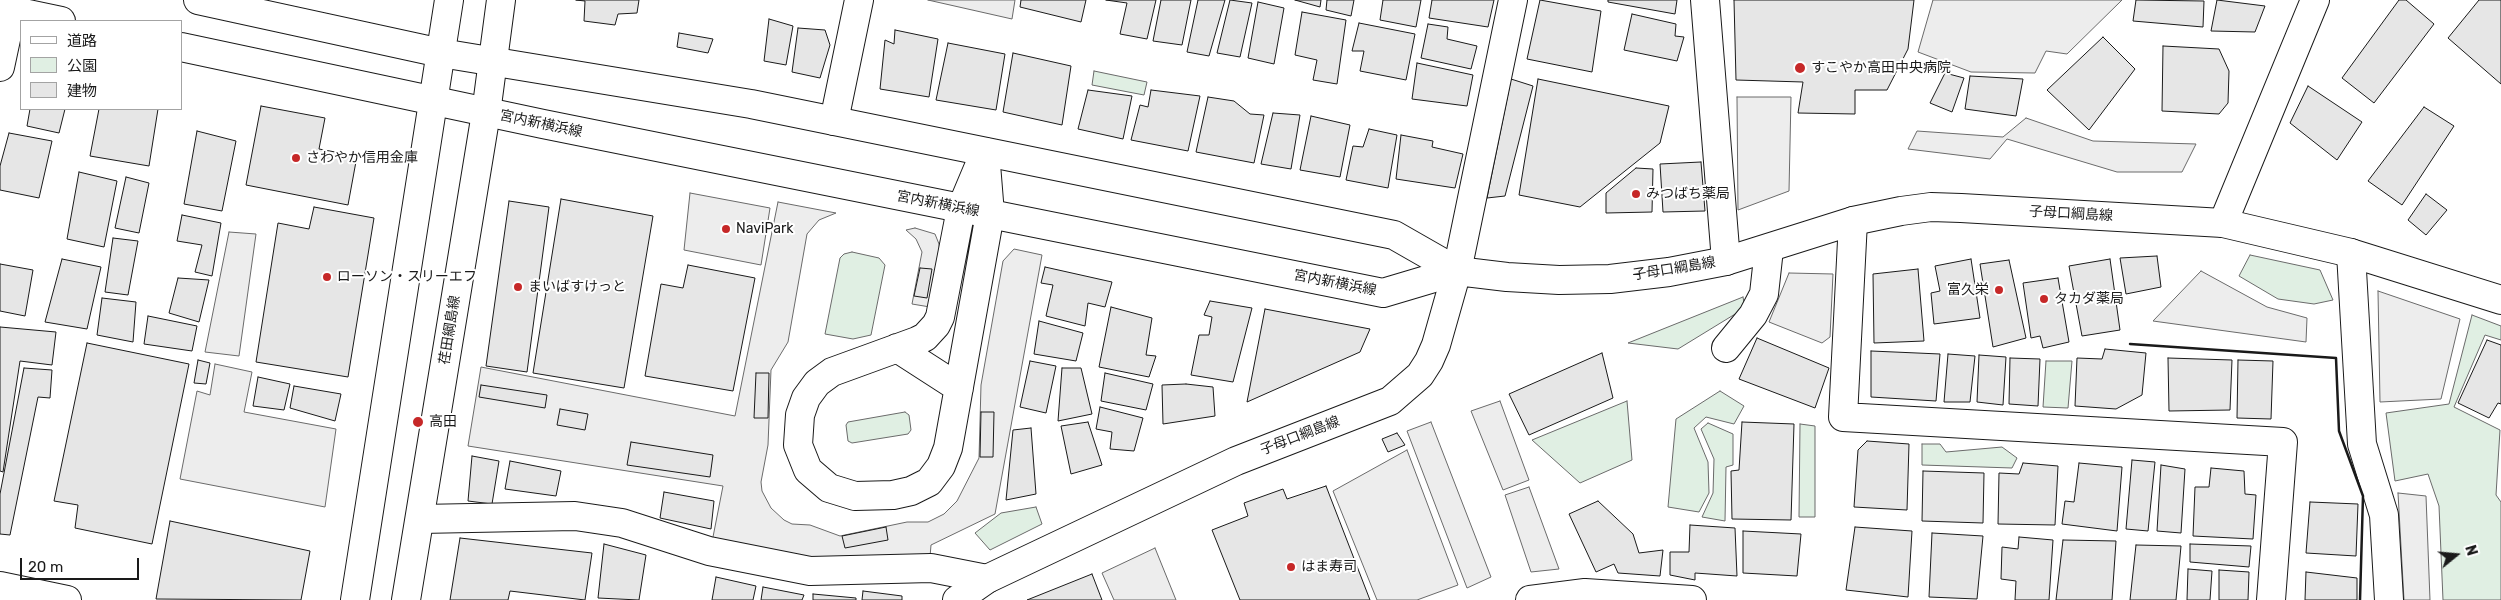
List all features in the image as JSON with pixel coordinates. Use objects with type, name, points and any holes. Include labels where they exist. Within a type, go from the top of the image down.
[{"type":"street","points":[[198,0],[441,53],[751,104],[1394,235],[1457,271],[1513,0]]},
{"type":"street","points":[[355,600],[449,0]]},
{"type":"street","name":"荏田綱島線","points":[[406,600],[486,112],[491,62],[501,0]]},
{"type":"street","points":[[834,121],[859,0]]},
{"type":"street","points":[[1705,0],[1726,261]]},
{"type":"street","points":[[2223,223],[2315,0]]},
{"type":"street","points":[[0,67],[6,10],[56,20]]},
{"type":"street","name":"宮内新横浜線","points":[[182,47],[433,102],[1383,293],[1457,271]]},
{"type":"street","points":[[985,152],[990,214],[948,448],[941,466],[929,482],[912,491],[893,495],[855,496],[829,488],[808,470],[798,445],[800,415],[806,398],[817,382],[832,372],[925,337],[940,317],[961,209],[985,152]]},
{"type":"street","name":"子母口綱島線","points":[[957,600],[987,579],[1236,461],[1390,401],[1420,375],[1429,361],[1436,345],[1457,271],[1541,279],[1610,279],[1726,261],[1853,221],[1931,207],[2223,223],[2350,253],[2501,300]]},
{"type":"street","points":[[1853,221],[1843,417],[2283,442],[2271,600]]},
{"type":"street","points":[[1726,348],[1754,314],[1764,294],[1769,249]]},
{"type":"street","points":[[2350,253],[2362,444],[2384,515],[2389,600]]},
{"type":"street","points":[[898,348],[959,388]]},
{"type":"street","points":[[420,519],[575,516],[622,523],[710,551],[810,572],[931,568],[987,579]]},
{"type":"street","points":[[0,586],[67,600]]},
{"type":"street","points":[[1530,600],[1585,593],[1692,600]]},
{"type":"green space","points":[[1094,71],[1147,82],[1144,95],[1092,85]]},
{"type":"green space","points":[[852,252],[879,258],[885,265],[871,335],[853,339],[825,334],[840,258],[844,254]]},
{"type":"green space","points":[[2250,255],[2320,270],[2333,300],[2314,304],[2278,299],[2239,276]]},
{"type":"green space","points":[[1743,297],[1745,308],[1678,349],[1628,343]]},
{"type":"green space","points":[[2472,315],[2501,326],[2501,340],[2485,335],[2454,407],[2500,430],[2496,495],[2501,502],[2501,600],[2443,600],[2439,506],[2428,474],[2395,481],[2386,413],[2449,404]]},
{"type":"green space","points":[[2046,361],[2072,361],[2068,408],[2043,407]]},
{"type":"green space","points":[[1720,391],[1744,406],[1734,424],[1706,417],[1694,428],[1708,462],[1709,493],[1699,512],[1668,507],[1676,419]]},
{"type":"green space","points":[[1627,401],[1632,460],[1580,483],[1532,440]]},
{"type":"green space","points":[[905,412],[909,415],[911,430],[908,434],[852,443],[848,441],[846,425],[848,422]]},
{"type":"green space","points":[[1708,423],[1733,434],[1733,465],[1726,467],[1725,521],[1702,517],[1713,493],[1714,459],[1701,429]]},
{"type":"green space","points":[[1800,424],[1815,426],[1815,517],[1799,517]]},
{"type":"green space","points":[[1922,444],[1940,444],[1946,452],[2002,447],[2017,458],[2012,468],[1922,465]]},
{"type":"green space","points":[[1036,507],[1042,524],[990,550],[975,533],[1001,513]]},
{"type":"shaded area","points":[[928,0],[1015,0],[1012,19]]},
{"type":"shaded area","points":[[1933,0],[2122,0],[2067,54],[2046,51],[2035,73],[1971,72],[1918,52]]},
{"type":"shaded area","points":[[1737,97],[1791,97],[1789,191],[1738,210]]},
{"type":"shaded area","points":[[2026,118],[2093,141],[2196,144],[2182,172],[2117,172],[2007,139],[1990,159],[1908,149],[1917,131],[2003,137]]},
{"type":"shaded area","name":"NaviPark","points":[[690,193],[770,208],[761,265],[684,250]]},
{"type":"shaded area","points":[[778,202],[836,213],[819,220],[807,234],[788,342],[771,370],[768,445],[761,482],[762,491],[771,508],[784,520],[792,524],[810,525],[840,536],[907,522],[928,522],[944,514],[957,501],[979,458],[981,385],[1003,261],[1014,249],[1042,255],[995,514],[931,545],[930,557],[811,560],[712,542],[723,486],[468,446],[481,367],[735,416]]},
{"type":"shaded area","points":[[915,228],[935,234],[939,244],[940,255],[930,307],[912,304],[922,252],[916,239],[906,230]]},
{"type":"shaded area","points":[[229,232],[256,234],[239,356],[205,352]]},
{"type":"shaded area","points":[[2201,271],[2267,307],[2307,318],[2306,342],[2153,321]]},
{"type":"shaded area","points":[[1789,273],[1833,274],[1830,337],[1822,343],[1769,322]]},
{"type":"shaded area","points":[[2378,291],[2460,319],[2441,399],[2380,402]]},
{"type":"shaded area","points":[[215,364],[252,372],[244,412],[336,429],[325,507],[180,479],[197,391],[210,395]]},
{"type":"shaded area","points":[[1500,401],[1529,480],[1503,490],[1471,411]]},
{"type":"shaded area","points":[[1431,422],[1491,577],[1467,588],[1407,431]]},
{"type":"shaded area","points":[[1407,450],[1458,585],[1417,600],[1377,600],[1333,491]]},
{"type":"shaded area","points":[[1529,487],[1559,569],[1531,572],[1505,495]]},
{"type":"shaded area","points":[[2398,493],[2426,496],[2430,600],[2404,600]]},
{"type":"shaded area","points":[[1155,548],[1176,600],[1114,600],[1102,573]]},
{"type":"building","points":[[576,0],[639,0],[637,13],[618,14],[615,25],[584,21],[585,1]]},
{"type":"building","points":[[1021,0],[1086,0],[1081,22],[1020,7]]},
{"type":"building","points":[[1106,0],[1156,0],[1147,39],[1120,34],[1127,3]]},
{"type":"building","points":[[1161,0],[1191,0],[1182,45],[1153,41]]},
{"type":"building","points":[[1198,0],[1225,0],[1209,56],[1187,52]]},
{"type":"building","points":[[1230,0],[1252,3],[1240,57],[1217,53]]},
{"type":"building","points":[[1295,0],[1321,0],[1320,7]]},
{"type":"building","points":[[1327,0],[1354,0],[1351,16],[1326,10]]},
{"type":"building","points":[[1383,0],[1421,0],[1416,27],[1380,20]]},
{"type":"building","points":[[1432,0],[1494,0],[1488,27],[1429,18]]},
{"type":"building","points":[[1540,0],[1601,11],[1592,72],[1527,59]]},
{"type":"building","points":[[1608,0],[1677,0],[1675,14],[1608,2]]},
{"type":"building","points":[[1734,0],[1914,0],[1908,49],[1887,90],[1855,90],[1855,114],[1798,113],[1803,82],[1736,80]]},
{"type":"building","points":[[2136,0],[2204,1],[2203,27],[2133,21]]},
{"type":"building","points":[[2217,0],[2265,6],[2255,32],[2211,31]]},
{"type":"building","points":[[2399,0],[2406,0],[2434,24],[2374,103],[2342,78]]},
{"type":"building","points":[[2479,0],[2501,0],[2501,84],[2448,38]]},
{"type":"building","points":[[1258,2],[1284,8],[1274,64],[1248,58]]},
{"type":"building","points":[[1302,12],[1346,20],[1337,84],[1313,80],[1317,60],[1295,55]]},
{"type":"building","points":[[1632,14],[1676,24],[1675,36],[1684,37],[1677,61],[1624,50]]},
{"type":"building","points":[[769,19],[793,26],[786,65],[764,61]]},
{"type":"building","points":[[1359,23],[1415,34],[1406,80],[1360,71],[1364,51],[1352,51]]},
{"type":"building","points":[[1428,24],[1448,27],[1447,39],[1477,46],[1471,69],[1421,58]]},
{"type":"building","points":[[798,28],[825,30],[830,45],[820,78],[792,72]]},
{"type":"building","points":[[895,30],[938,39],[929,97],[880,89],[885,40],[894,44]]},
{"type":"building","points":[[679,33],[713,39],[708,53],[677,47]]},
{"type":"building","points":[[2103,37],[2135,69],[2089,130],[2047,90]]},
{"type":"building","points":[[948,43],[1005,54],[996,110],[936,100]]},
{"type":"building","points":[[2163,46],[2219,49],[2229,71],[2228,103],[2219,114],[2162,111]]},
{"type":"building","points":[[1013,53],[1071,66],[1062,125],[1003,112]]},
{"type":"building","points":[[1417,63],[1473,75],[1467,106],[1412,99]]},
{"type":"building","points":[[1945,73],[1964,78],[1952,112],[1930,103]]},
{"type":"building","points":[[1970,76],[2023,79],[2016,116],[1965,109]]},
{"type":"building","points":[[1511,79],[1533,86],[1505,196],[1487,198]]},
{"type":"building","points":[[1538,79],[1669,106],[1660,143],[1580,207],[1519,195]]},
{"type":"building","points":[[2308,86],[2362,122],[2337,160],[2290,123]]},
{"type":"building","points":[[1088,90],[1132,96],[1123,139],[1078,129]]},
{"type":"building","points":[[1151,90],[1200,96],[1188,151],[1131,140],[1140,105],[1148,107]]},
{"type":"building","points":[[1208,97],[1234,101],[1250,114],[1264,115],[1254,163],[1196,152]]},
{"type":"building","points":[[261,106],[325,118],[319,149],[357,156],[348,205],[246,185]]},
{"type":"building","points":[[2424,107],[2454,126],[2402,205],[2368,181]]},
{"type":"building","points":[[30,110],[65,110],[59,133],[27,126]]},
{"type":"building","points":[[99,110],[158,110],[149,166],[90,156]]},
{"type":"building","points":[[1273,113],[1300,115],[1291,169],[1261,164]]},
{"type":"building","points":[[1311,116],[1350,125],[1340,177],[1300,170]]},
{"type":"building","points":[[1369,129],[1397,135],[1388,188],[1346,180],[1353,146],[1363,147]]},
{"type":"building","points":[[197,131],[236,141],[222,211],[184,204]]},
{"type":"building","points":[[9,133],[52,141],[39,198],[0,190],[0,166]]},
{"type":"building","points":[[1401,135],[1433,141],[1432,147],[1463,154],[1455,188],[1396,179]]},
{"type":"building","points":[[1701,162],[1705,211],[1663,212],[1660,164]]},
{"type":"building","points":[[1636,168],[1653,169],[1652,212],[1606,213],[1606,193]]},
{"type":"building","points":[[79,172],[117,181],[104,247],[67,239]]},
{"type":"building","points":[[126,177],[149,183],[139,233],[115,228]]},
{"type":"building","points":[[2426,194],[2447,210],[2426,235],[2408,220]]},
{"type":"building","points":[[561,199],[653,216],[624,388],[533,373]]},
{"type":"building","points":[[509,201],[549,207],[527,372],[486,366]]},
{"type":"building","points":[[314,207],[374,218],[348,377],[256,362],[278,223],[309,229]]},
{"type":"building","points":[[182,215],[221,223],[212,276],[195,272],[202,245],[177,241]]},
{"type":"building","points":[[113,238],[138,241],[128,295],[105,292]]},
{"type":"building","points":[[2157,256],[2161,287],[2126,294],[2120,258]]},
{"type":"building","points":[[62,259],[101,267],[87,329],[45,322]]},
{"type":"building","points":[[1971,259],[1980,318],[1934,324],[1931,293],[1940,291],[1935,266]]},
{"type":"building","points":[[2110,259],[2120,330],[2082,336],[2069,266]]},
{"type":"building","points":[[2009,260],[2026,338],[1993,347],[1980,264]]},
{"type":"building","points":[[0,264],[33,270],[25,316],[0,311]]},
{"type":"building","points":[[688,265],[755,278],[733,391],[645,376],[661,284],[683,288]]},
{"type":"building","points":[[1045,267],[1112,282],[1105,307],[1088,303],[1085,326],[1046,316],[1053,285],[1041,283]]},
{"type":"building","points":[[920,268],[932,269],[927,298],[914,296]]},
{"type":"building","points":[[1918,269],[1924,341],[1874,343],[1873,274]]},
{"type":"building","points":[[178,278],[209,280],[199,322],[169,313]]},
{"type":"building","points":[[2058,278],[2069,342],[2043,348],[2040,336],[2031,338],[2023,283]]},
{"type":"building","points":[[102,298],[136,302],[133,342],[97,335]]},
{"type":"building","points":[[1210,301],[1252,308],[1233,382],[1191,375],[1199,335],[1209,335],[1212,317],[1204,315]]},
{"type":"building","points":[[1111,307],[1152,318],[1146,355],[1156,356],[1149,377],[1099,367]]},
{"type":"building","points":[[1265,309],[1370,329],[1360,352],[1247,402]]},
{"type":"building","points":[[148,316],[197,326],[192,351],[144,344]]},
{"type":"building","points":[[1039,321],[1083,333],[1076,361],[1034,354]]},
{"type":"building","points":[[0,327],[56,332],[52,365],[20,361],[3,472],[0,471]]},
{"type":"building","points":[[1757,338],[1829,368],[1815,408],[1739,379]]},
{"type":"building","points":[[2487,340],[2501,345],[2501,404],[2498,403],[2489,418],[2458,403]]},
{"type":"building","points":[[87,343],[189,364],[152,544],[75,528],[78,505],[54,501]]},
{"type":"building","points":[[2105,349],[2146,353],[2142,395],[2116,409],[2075,406],[2077,358],[2102,359]]},
{"type":"building","points":[[1871,351],[1940,354],[1936,401],[1871,397]]},
{"type":"building","points":[[1602,353],[1613,398],[1529,435],[1509,394]]},
{"type":"building","points":[[1948,354],[1975,356],[1970,402],[1944,402]]},
{"type":"building","points":[[1979,355],[2006,357],[2003,405],[1977,402]]},
{"type":"building","points":[[2010,358],[2040,359],[2038,406],[2009,404]]},
{"type":"building","points":[[2168,358],[2232,360],[2230,410],[2169,411]]},
{"type":"building","points":[[198,360],[210,363],[206,384],[194,383]]},
{"type":"building","points":[[2238,360],[2273,361],[2271,419],[2237,418]]},
{"type":"building","points":[[1030,361],[1056,366],[1046,413],[1020,407]]},
{"type":"building","points":[[24,368],[52,370],[50,398],[38,397],[10,535],[0,534],[0,494]]},
{"type":"building","points":[[1062,368],[1081,368],[1092,414],[1058,421]]},
{"type":"building","points":[[756,373],[769,373],[768,418],[754,418]]},
{"type":"building","points":[[1105,373],[1153,384],[1146,410],[1101,401]]},
{"type":"building","points":[[258,377],[290,384],[284,410],[253,406]]},
{"type":"building","points":[[1186,384],[1213,387],[1215,416],[1163,424],[1162,385]]},
{"type":"building","points":[[481,385],[547,395],[545,408],[479,397]]},
{"type":"building","points":[[294,386],[341,394],[335,421],[290,408]]},
{"type":"building","points":[[1100,407],[1143,418],[1134,451],[1110,449],[1112,432],[1096,429]]},
{"type":"building","points":[[560,409],[588,414],[585,430],[557,425]]},
{"type":"building","points":[[981,412],[994,412],[993,457],[980,457]]},
{"type":"building","points":[[1088,422],[1102,465],[1071,474],[1061,426]]},
{"type":"building","points":[[1742,422],[1794,424],[1791,520],[1732,519],[1731,471],[1739,470]]},
{"type":"building","points":[[1031,428],[1036,494],[1006,500],[1013,430]]},
{"type":"building","points":[[1397,433],[1405,445],[1388,452],[1382,439]]},
{"type":"building","points":[[1867,441],[1909,444],[1907,510],[1854,507],[1858,450]]},
{"type":"building","points":[[631,442],[713,455],[710,477],[627,465]]},
{"type":"building","points":[[472,456],[499,461],[492,504],[468,501]]},
{"type":"building","points":[[2132,460],[2155,462],[2148,531],[2126,529]]},
{"type":"building","points":[[510,461],[561,471],[556,496],[505,489]]},
{"type":"building","points":[[2023,463],[2058,466],[2055,525],[1998,524],[1999,473],[2019,474]]},
{"type":"building","points":[[2079,463],[2122,467],[2117,531],[2062,524],[2065,501],[2074,502]]},
{"type":"building","points":[[2161,465],[2185,469],[2181,533],[2157,531]]},
{"type":"building","points":[[2211,468],[2244,471],[2245,494],[2256,495],[2253,539],[2193,536],[2195,487],[2209,487]]},
{"type":"building","points":[[1923,471],[1984,473],[1983,523],[1922,521]]},
{"type":"building","points":[[1326,486],[1370,600],[1240,600],[1212,530],[1248,516],[1244,503],[1283,489],[1287,499]]},
{"type":"building","points":[[664,492],[714,501],[711,529],[660,518]]},
{"type":"building","points":[[1598,501],[1633,534],[1639,553],[1663,550],[1660,576],[1618,573],[1614,564],[1596,572],[1569,514]]},
{"type":"building","points":[[2310,502],[2358,504],[2356,556],[2306,553]]},
{"type":"building","points":[[170,521],[310,551],[301,600],[156,599]]},
{"type":"building","points":[[1690,525],[1735,528],[1737,576],[1695,573],[1695,580],[1670,575],[1670,552],[1689,552]]},
{"type":"building","points":[[886,527],[888,540],[845,548],[842,536]]},
{"type":"building","points":[[1855,527],[1912,531],[1908,597],[1846,590]]},
{"type":"building","points":[[1743,531],[1801,534],[1797,576],[1743,573]]},
{"type":"building","points":[[1932,533],[1983,536],[1977,599],[1929,597]]},
{"type":"building","points":[[2019,537],[2053,540],[2049,600],[2015,600],[2016,581],[2001,579],[2002,547],[2018,549]]},
{"type":"building","points":[[460,538],[592,553],[585,600],[510,591],[508,600],[450,600]]},
{"type":"building","points":[[2063,540],[2116,541],[2112,600],[2056,600]]},
{"type":"building","points":[[604,544],[646,555],[639,600],[598,598]]},
{"type":"building","points":[[2190,544],[2251,546],[2249,567],[2190,562]]},
{"type":"building","points":[[2136,545],[2181,546],[2176,600],[2130,600]]},
{"type":"building","points":[[2188,569],[2212,571],[2210,600],[2187,600]]},
{"type":"building","points":[[2219,570],[2249,572],[2248,600],[2219,600]]},
{"type":"building","points":[[2306,572],[2357,578],[2357,600],[2305,600]]},
{"type":"building","points":[[1092,574],[1102,600],[1027,600]]},
{"type":"building","points":[[716,577],[756,586],[753,600],[712,600]]},
{"type":"building","points":[[763,587],[804,595],[802,600],[761,600]]},
{"type":"building","points":[[863,591],[902,596],[902,600],[862,600]]},
{"type":"building","points":[[813,594],[856,598],[856,600],[813,600]]},
{"type":"wall","points":[[2130,344],[2336,358],[2339,431],[2363,496],[2360,600]]},
{"type":"place","name":"すこやか高田中央病院","points":[[1800,68]]},
{"type":"place","name":"さわやか信用金庫","points":[[296,158]]},
{"type":"place","name":"みつばち薬局","points":[[1636,194]]},
{"type":"place","name":"NaviPark","points":[[726,229]]},
{"type":"place","name":"ローソン・スリーエフ","points":[[327,277]]},
{"type":"place","name":"まいばすけっと","points":[[518,287]]},
{"type":"place","name":"富久栄","points":[[1999,290]]},
{"type":"place","name":"タカダ薬局","points":[[2044,299]]},
{"type":"place","name":"高田","points":[[418,422]]},
{"type":"place","name":"はま寿司","points":[[1291,567]]}]
